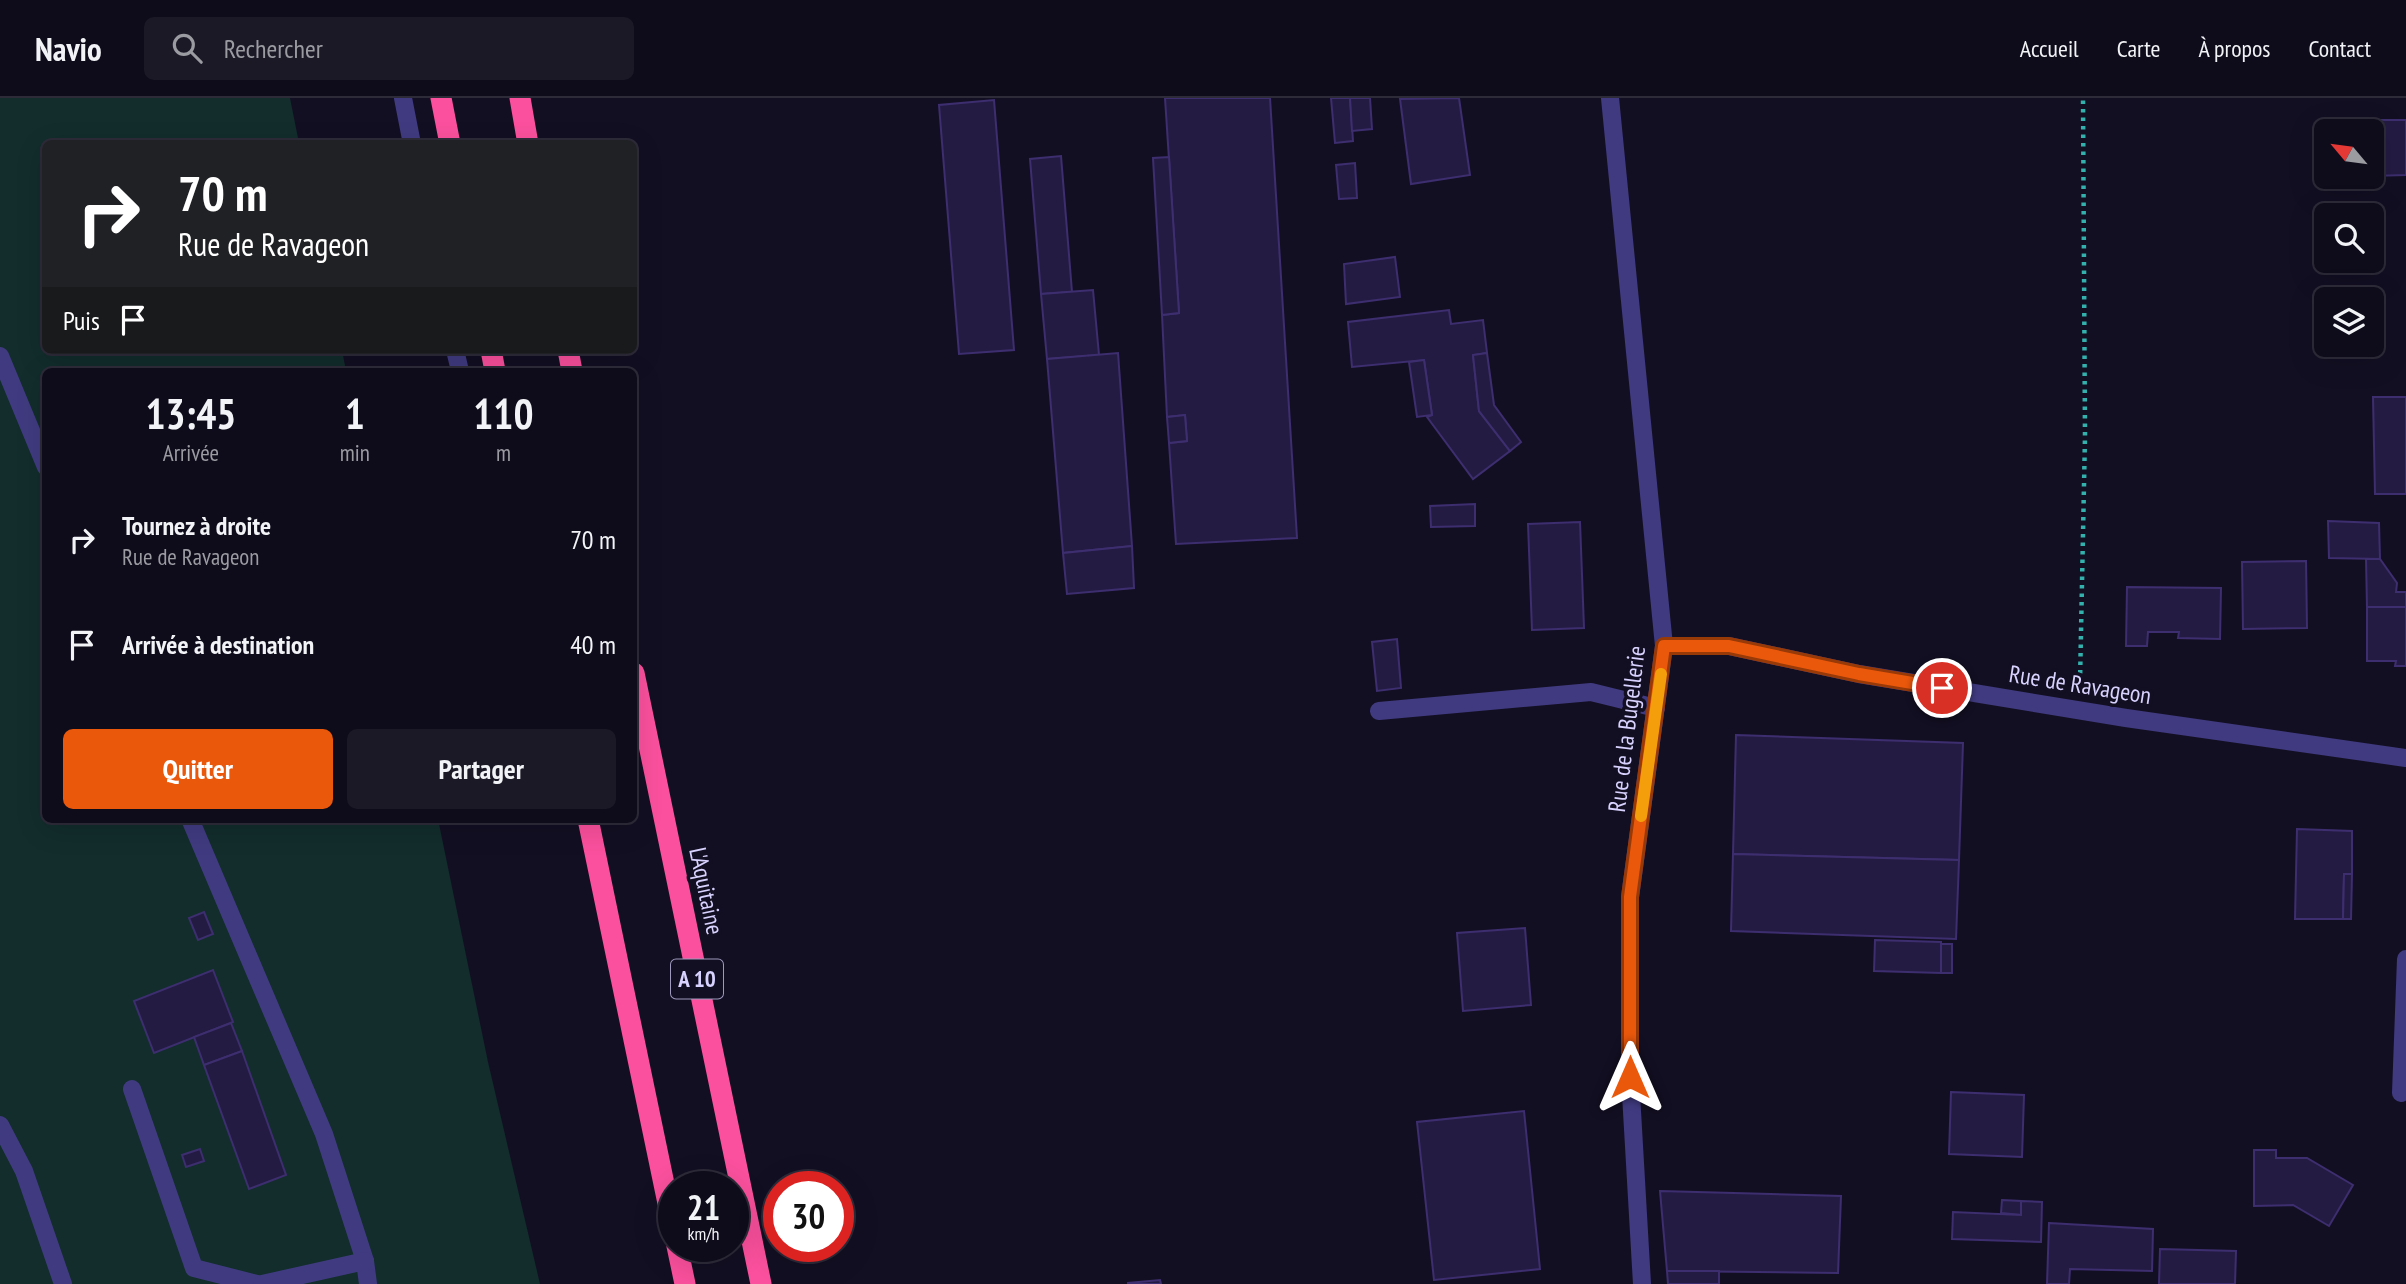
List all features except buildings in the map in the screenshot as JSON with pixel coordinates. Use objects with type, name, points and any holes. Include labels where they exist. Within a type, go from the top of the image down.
[{"type":"highway","points":[[441,98],[449,140]]},
{"type":"highway","points":[[520,98],[527,140]]},
{"type":"highway","name":"L'Aquitaine","points":[[637,687],[761,1284]]},
{"type":"highway","points":[[587,823],[661,1171]]},
{"type":"highway","points":[[680,1262],[685,1284]]},
{"type":"street","points":[[403,98],[411,140]]},
{"type":"street","name":"Rue de la Bugellerie","points":[[1610,98],[1664,646],[1630,897],[1630,1077],[1642,1284]]},
{"type":"street","points":[[0,356],[42,457]]},
{"type":"street","name":"Rue de Ravageon","points":[[1664,646],[1729,646],[1859,674],[2079,710],[2406,758]]},
{"type":"street","points":[[1379,711],[1591,692],[1656,708]]},
{"type":"street","points":[[192,823],[324,1134],[365,1261],[368,1284]]},
{"type":"street","points":[[2401,1093],[2406,959]]},
{"type":"street","points":[[132,1090],[194,1268],[257,1284]]},
{"type":"street","points":[[0,1125],[24,1171],[63,1284]]},
{"type":"street","points":[[262,1284],[365,1261]]},
{"type":"path","points":[[2079,710],[2085,423],[2083,98]]},
{"type":"green space","points":[[0,98],[290,98],[298,140],[42,140],[42,354],[343,354],[345,368],[42,368],[42,823],[439,823],[488,1062],[540,1284],[0,1284]]},
{"type":"slow traffic","points":[[1641,816],[1661,674]]},
{"type":"route","points":[[1630,1077],[1630,897],[1664,646],[1729,646],[1859,674],[1942,688]]}]
